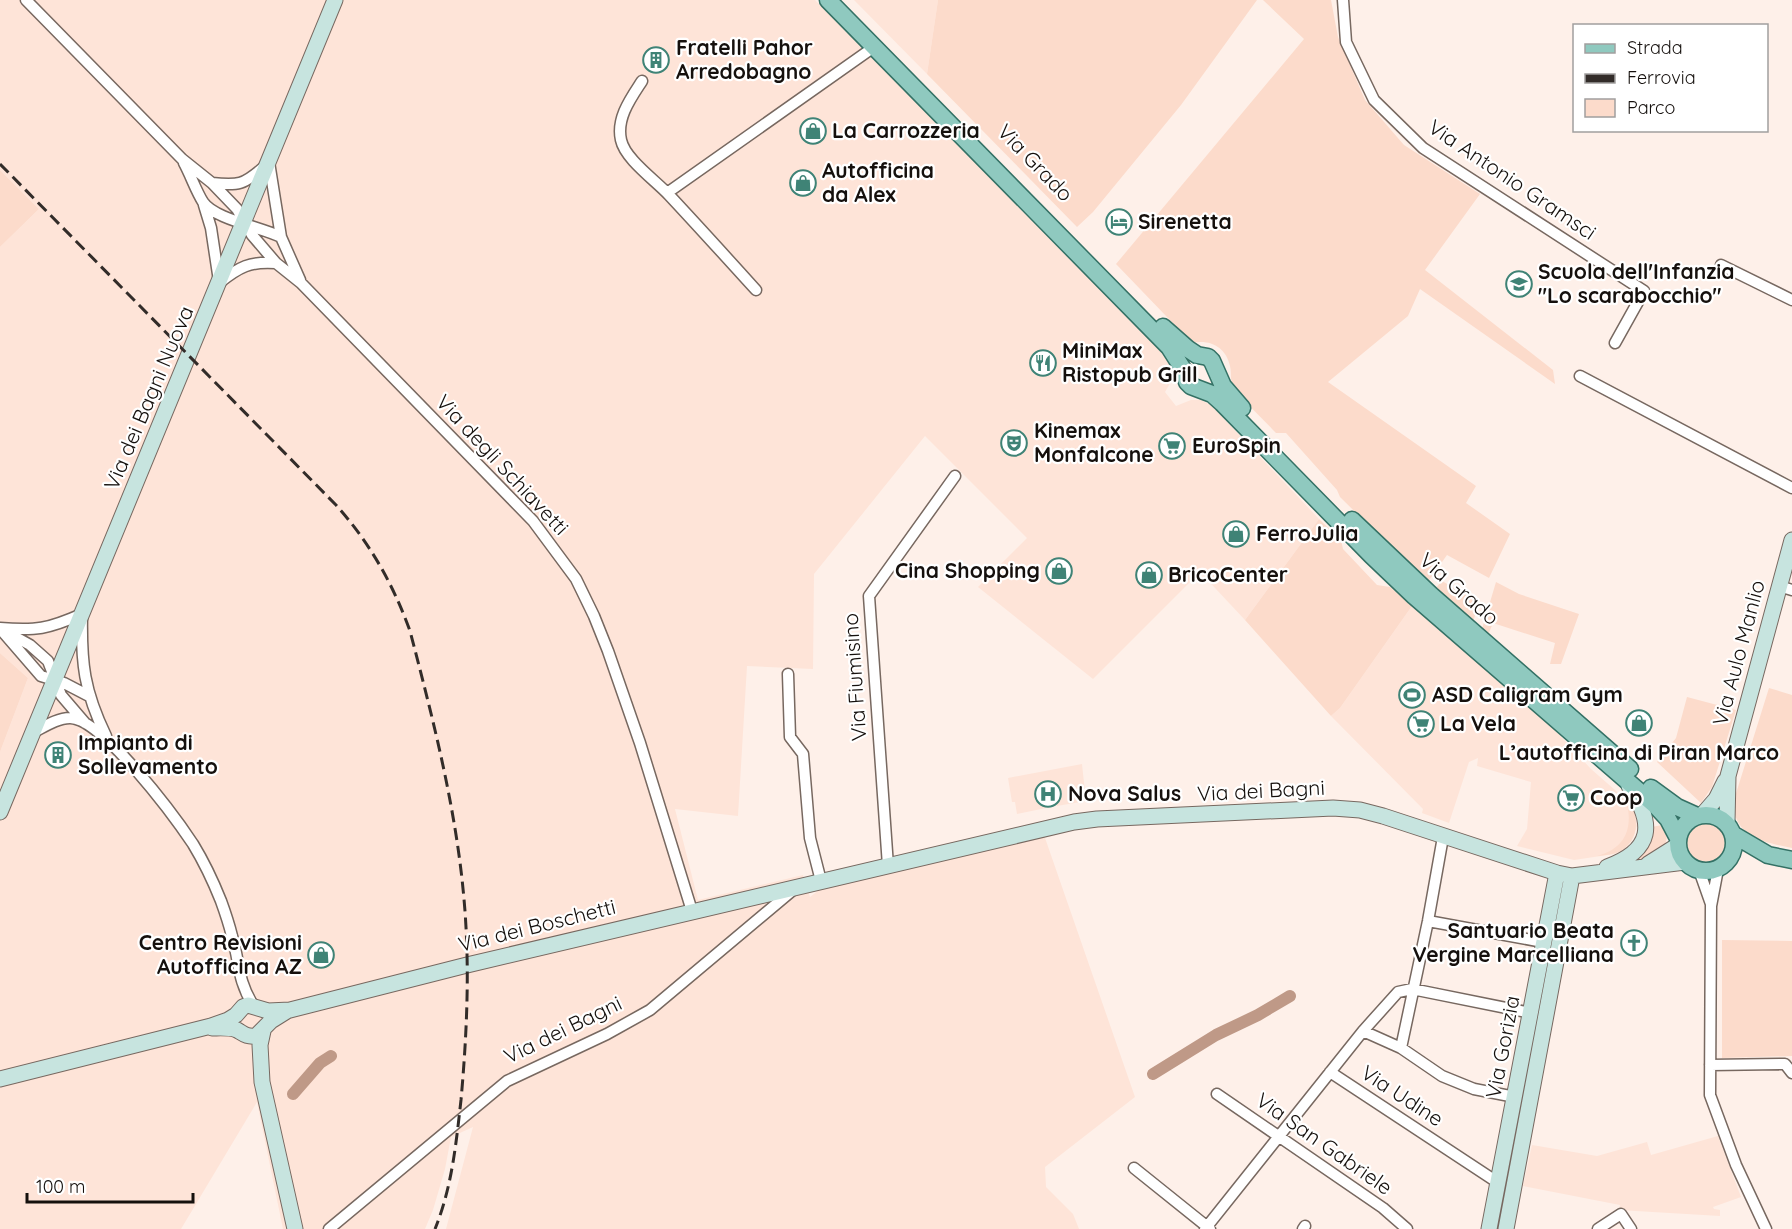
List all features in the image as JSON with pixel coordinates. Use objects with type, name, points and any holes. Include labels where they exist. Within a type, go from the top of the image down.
[{"type":"main road","name":"Via Grado","points":[[828,0],[1169,347],[1191,386],[1201,388],[1222,403],[1414,596],[1656,806],[1668,819],[1678,841]]},
{"type":"main road","name":"Via Grado","points":[[843,0],[1169,333],[1197,355],[1208,357],[1215,365],[1223,386],[1267,436],[1395,562],[1660,796],[1677,807],[1700,815]]},
{"type":"main road","points":[[1183,369],[1188,360],[1197,355]]},
{"type":"main road","points":[[1201,388],[1211,385],[1217,370]]},
{"type":"main road","points":[[1768,855],[1723,865],[1709,871],[1692,866],[1680,854],[1678,841],[1684,825],[1700,815],[1712,814],[1768,855],[1792,861]]},
{"type":"main road","points":[[1723,865],[1733,853],[1731,829]]},
{"type":"street","points":[[26,0],[182,159],[204,204],[211,228],[219,284],[242,266],[262,262],[276,263]]},
{"type":"street","name":"Via dei Bagni Nuova","points":[[0,812],[335,0]]},
{"type":"street","name":"Via Antonio Gramsci","points":[[1343,0],[1346,42],[1374,100],[1423,148],[1644,291],[1615,343]]},
{"type":"street","points":[[667,193],[874,47]]},
{"type":"street","points":[[642,81],[628,103],[622,118],[621,142],[628,155],[667,193],[756,290]]},
{"type":"street","name":"Via degli Schiavetti","points":[[182,159],[212,183],[237,209],[252,235],[276,263],[301,283],[533,521],[576,579],[608,651],[640,744],[692,911]]},
{"type":"street","points":[[212,183],[235,185],[242,183],[249,180],[269,162]]},
{"type":"street","name":"Via degli Schiavetti","points":[[269,162],[281,237],[301,283]]},
{"type":"street","points":[[204,204],[218,215],[281,237]]},
{"type":"street","points":[[1721,265],[1792,300]]},
{"type":"street","points":[[1580,376],[1792,488]]},
{"type":"street","name":"Via Fiumisino","points":[[888,866],[869,596],[955,476]]},
{"type":"street","name":"Via Aulo Manlio","points":[[1700,815],[1716,799],[1728,776],[1785,588],[1792,540]]},
{"type":"street","points":[[0,628],[32,631],[64,622],[81,614],[81,646],[89,696],[107,739]]},
{"type":"street","points":[[0,628],[30,645],[48,661],[61,695],[86,723],[107,739],[174,818],[210,875],[233,938],[250,1053],[262,1082]]},
{"type":"street","points":[[788,674],[790,736],[803,754],[810,838],[821,881]]},
{"type":"street","points":[[54,679],[89,696]]},
{"type":"street","points":[[32,733],[53,722],[71,718],[86,723]]},
{"type":"street","points":[[1590,873],[1625,859],[1639,847],[1644,838],[1645,815],[1621,774]]},
{"type":"street","name":"Via Aulo Manlio","points":[[1728,776],[1731,829]]},
{"type":"street","name":"Via dei Bagni","points":[[329,1229],[507,1081],[606,1034],[650,1010],[795,888],[1074,822],[1333,808],[1360,810],[1383,816],[1564,874]]},
{"type":"street","points":[[1401,1048],[1443,837]]},
{"type":"street","points":[[1642,867],[1678,841]]},
{"type":"street","points":[[1723,865],[1711,906],[1710,1095],[1736,1165],[1766,1229]]},
{"type":"street","points":[[1564,874],[1611,872],[1642,867],[1692,866],[1711,906]]},
{"type":"street","name":"Via Gorizia","points":[[1489,1229],[1543,942],[1564,874]]},
{"type":"street","name":"Via Gorizia","points":[[1506,1229],[1564,874]]},
{"type":"street","name":"Via dei Boschetti","points":[[0,1079],[268,1011],[290,1010],[467,964],[795,888]]},
{"type":"street","points":[[1428,921],[1543,942]]},
{"type":"street","points":[[1412,989],[1531,1013]]},
{"type":"street","name":"Via Udine","points":[[1412,989],[1398,992],[1330,1072],[1497,1182]]},
{"type":"street","name":"Via dei Boschetti","points":[[245,1018],[256,1036],[277,1017],[290,1010]]},
{"type":"street","points":[[245,1018],[266,1017],[260,1046],[262,1082],[295,1229]]},
{"type":"street","points":[[1363,1031],[1401,1048],[1442,1076],[1474,1089],[1515,1097]]},
{"type":"street","points":[[1710,1065],[1785,1064],[1792,1073]]},
{"type":"street","points":[[1134,1168],[1208,1228],[1330,1072]]},
{"type":"street","name":"Via San Gabriele","points":[[1217,1094],[1383,1208],[1407,1229]]},
{"type":"street","points":[[1598,1229],[1621,1214],[1631,1229]]},
{"type":"shaded area","points":[[0,0],[815,0],[1169,360],[1172,380],[1165,392],[1176,406],[1191,400],[1201,400],[1211,405],[1319,519],[1245,620],[1200,572],[1093,679],[978,587],[1027,538],[925,436],[814,574],[813,669],[747,666],[738,816],[675,809],[698,900],[803,875],[810,897],[823,887],[1044,835],[1135,1097],[1045,1167],[1046,1187],[1073,1214],[1079,1229],[446,1229],[473,1127],[451,1137],[445,1169],[425,1229],[283,1229],[257,1102],[181,1229],[0,1229],[0,752],[28,678],[0,653],[0,247],[39,209],[0,170]]},
{"type":"shaded area","points":[[854,0],[938,0],[927,74]]},
{"type":"shaded area","points":[[1412,606],[1551,726],[1591,769],[1631,804],[1637,826],[1631,841],[1622,850],[1614,854],[1574,860],[1517,846],[1527,829],[1531,782],[1477,766],[1478,758],[1469,762],[1449,823],[1422,813],[1423,809],[1331,716],[1340,708]]},
{"type":"shaded area","name":"Nova Salus","points":[[1082,764],[1086,801],[1057,806],[1056,803],[1046,804],[1046,808],[1017,814],[1015,802],[1012,802],[1008,778]]},
{"type":"shaded area","points":[[1718,1136],[1741,1197],[1713,1207],[1720,1210],[1720,1216],[1619,1210],[1620,1205],[1523,1186],[1532,1145],[1597,1156],[1647,1142],[1651,1155]]},
{"type":"green space","points":[[938,0],[1257,0],[1181,105],[1093,212],[1077,227],[927,74]]},
{"type":"green space","points":[[1263,0],[1331,0],[1338,37],[1365,100],[1404,145],[1480,194],[1425,270],[1553,370],[1555,384],[1420,289],[1408,316],[1328,382],[1476,486],[1466,503],[1510,534],[1489,578],[1447,555],[1427,583],[1340,497],[1337,490],[1286,433],[1276,433],[1244,400],[1233,385],[1228,359],[1221,349],[1205,342],[1192,343],[1116,264],[1304,39]]},
{"type":"green space","points":[[0,170],[39,209],[0,247]]},
{"type":"green space","points":[[1319,519],[1341,540],[1343,549],[1377,585],[1390,587],[1412,606],[1340,708],[1331,716],[1245,620]]},
{"type":"green space","points":[[1442,581],[1480,603],[1473,621],[1434,590]]},
{"type":"green space","points":[[1496,582],[1519,594],[1579,614],[1561,664],[1550,664],[1555,643],[1493,623],[1488,635],[1482,629]]},
{"type":"green space","points":[[0,653],[28,678],[0,752]]},
{"type":"green space","points":[[1769,688],[1792,695],[1792,848],[1762,840],[1745,831],[1735,815],[1733,803]]},
{"type":"green space","points":[[1687,697],[1736,710],[1712,787],[1701,803],[1657,762],[1676,738]]},
{"type":"green space","points":[[1626,800],[1636,822],[1636,830],[1630,844],[1614,854],[1597,856],[1607,853],[1621,843],[1625,836],[1629,820]]},
{"type":"green space","points":[[1707,820],[1715,821],[1723,826],[1728,834],[1728,850],[1723,858],[1715,863],[1707,864],[1699,863],[1691,858],[1686,850],[1685,842],[1686,834],[1691,826],[1699,821]]},
{"type":"green space","points":[[1663,825],[1666,834],[1664,846],[1653,855],[1631,864],[1651,827]]},
{"type":"green space","points":[[1722,940],[1792,941],[1792,1056],[1722,1058]]},
{"type":"waterway","points":[[1153,1074],[1216,1035],[1258,1015],[1290,996]]},
{"type":"waterway","points":[[293,1094],[320,1063],[331,1056]]},
{"type":"railway","points":[[0,164],[336,505],[370,549],[388,580],[410,631],[443,764],[460,865],[466,924],[467,1000],[461,1100],[449,1181],[435,1229]]},
{"type":"place","name":"Fratelli Pahor Arredobagno","points":[[656,60]]},
{"type":"place","name":"La Carrozzeria","points":[[813,131]]},
{"type":"place","name":"Autofficina da Alex","points":[[803,183]]},
{"type":"place","name":"Sirenetta","points":[[1119,222]]},
{"type":"place","name":"Scuola dell'Infanzia \"Lo scarabocchio\"","points":[[1519,284]]},
{"type":"place","name":"MiniMax Ristopub Grill","points":[[1043,363]]},
{"type":"place","name":"Kinemax Monfalcone","points":[[1014,443]]},
{"type":"place","name":"EuroSpin","points":[[1172,446]]},
{"type":"place","name":"FerroJulia","points":[[1236,534]]},
{"type":"place","name":"Cina Shopping","points":[[1059,571]]},
{"type":"place","name":"BricoCenter","points":[[1149,575]]},
{"type":"place","name":"ASD Caligram Gym","points":[[1412,695]]},
{"type":"place","name":"L’autofficina di Piran Marco","points":[[1639,723]]},
{"type":"place","name":"La Vela","points":[[1421,724]]},
{"type":"place","name":"Impianto di Sollevamento","points":[[58,755]]},
{"type":"place","name":"Nova Salus","points":[[1048,794]]},
{"type":"place","name":"Coop","points":[[1571,798]]},
{"type":"place","name":"Santuario Beata Vergine Marcelliana","points":[[1634,943]]},
{"type":"place","name":"Centro Revisioni Autofficina AZ","points":[[321,955]]}]
